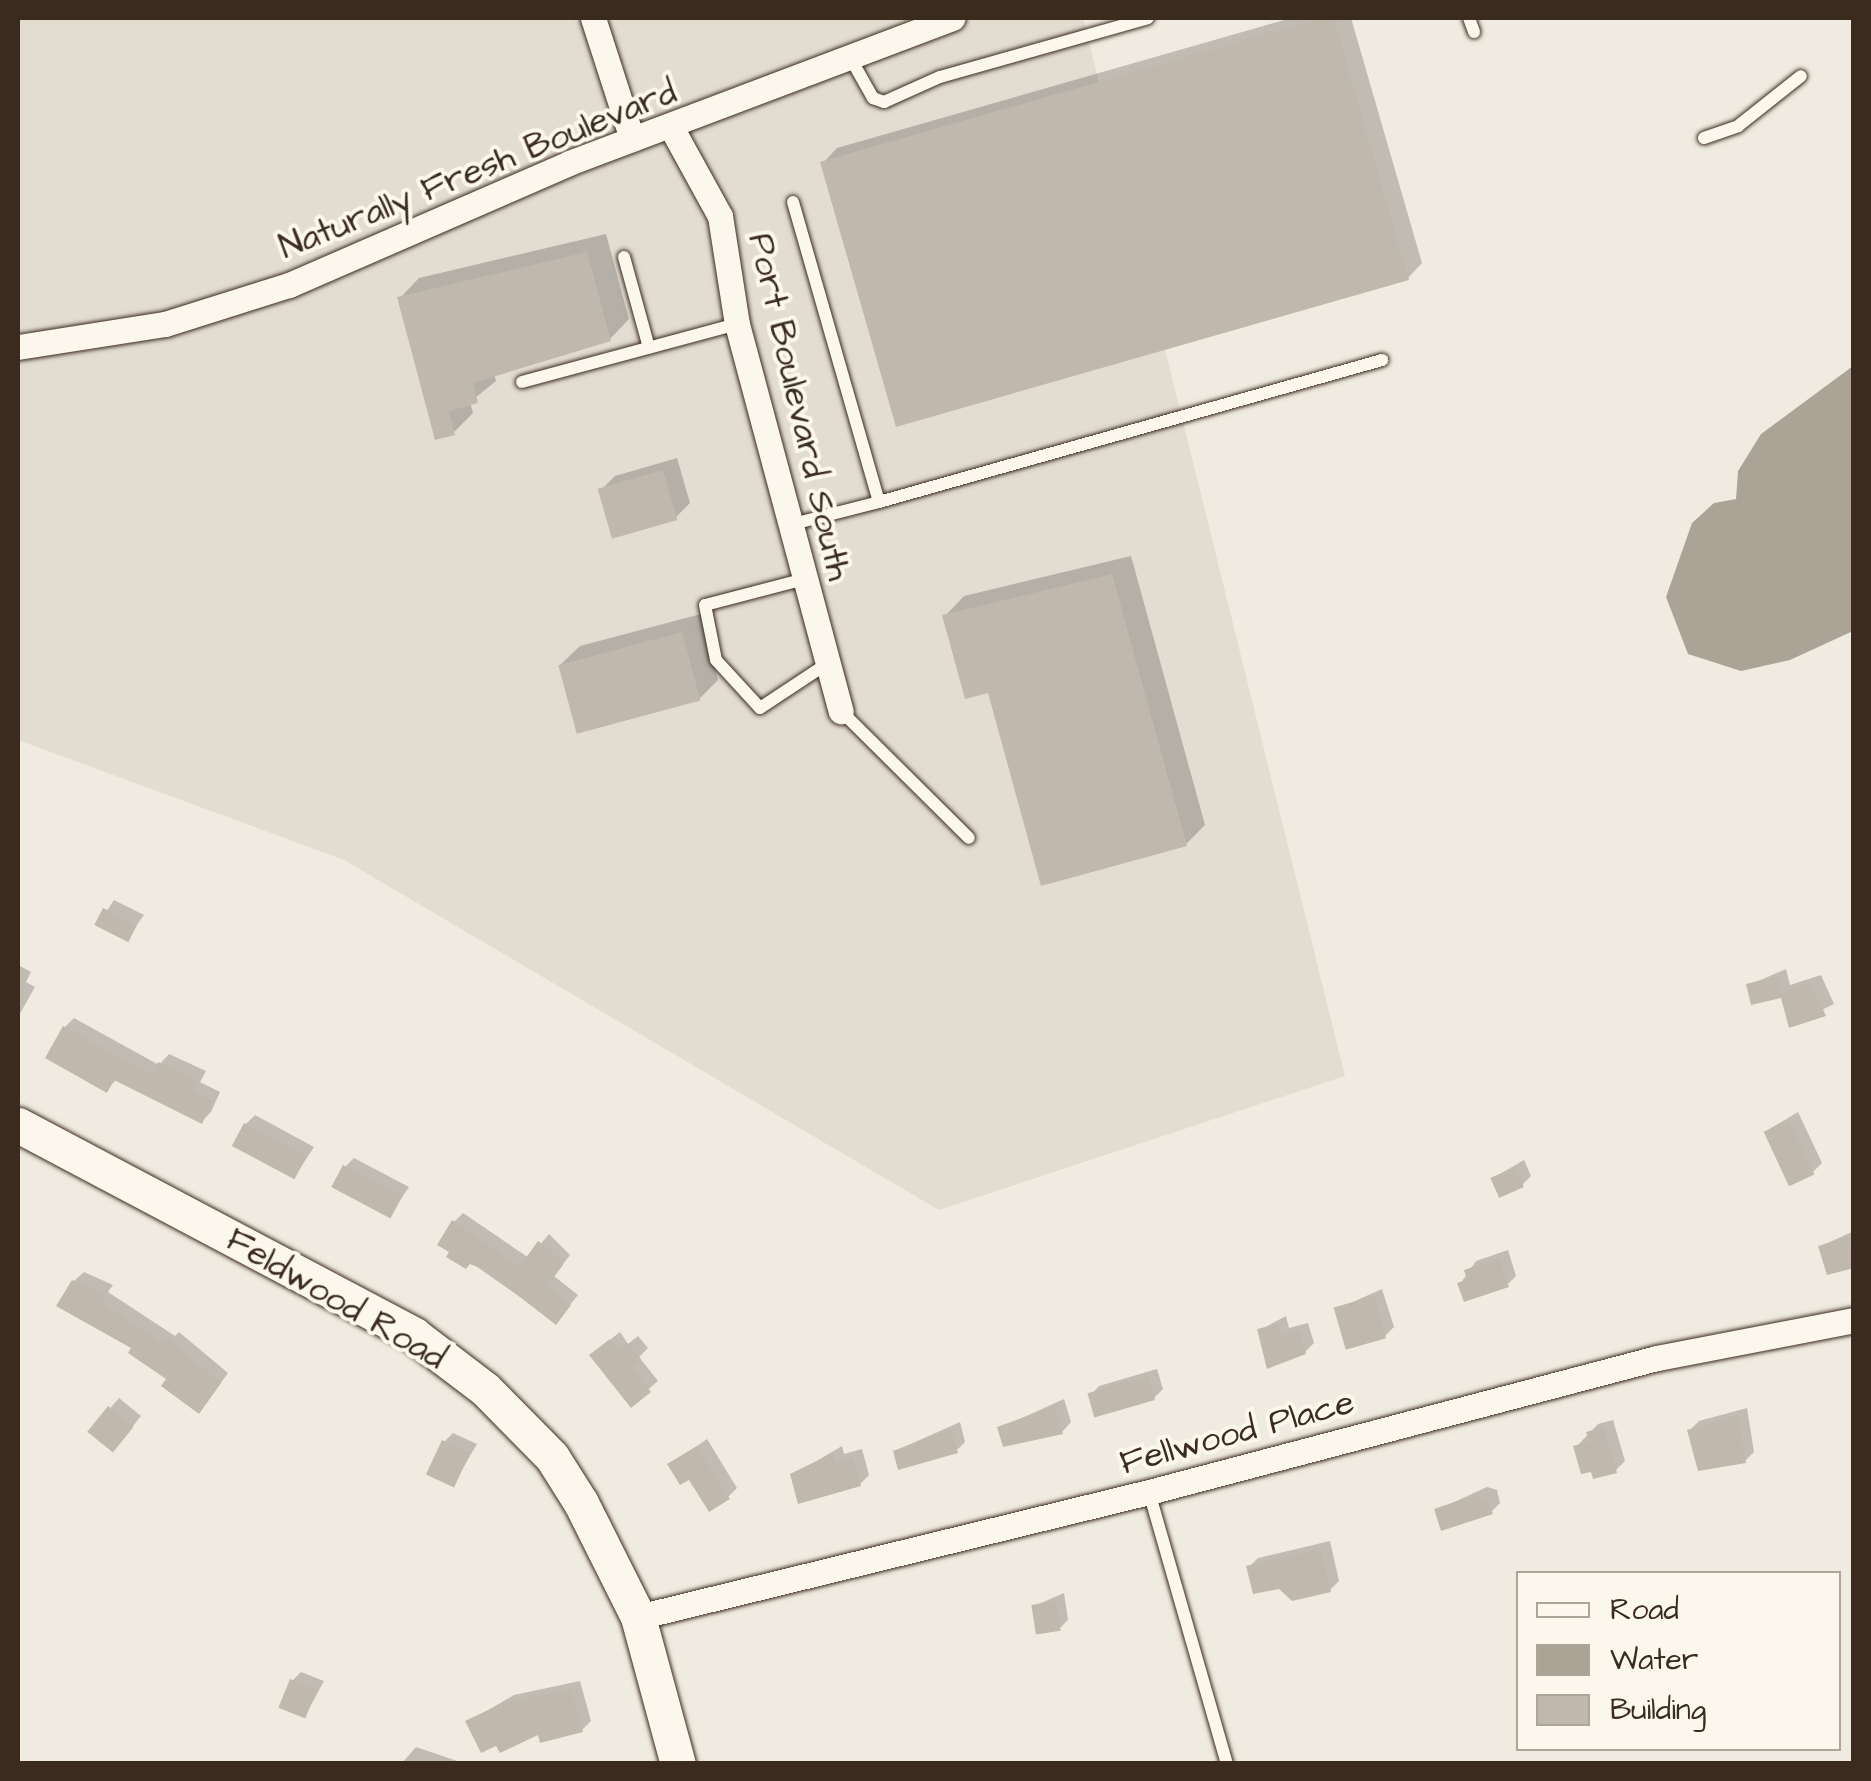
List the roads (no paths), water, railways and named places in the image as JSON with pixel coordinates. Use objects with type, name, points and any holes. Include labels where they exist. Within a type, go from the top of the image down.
[{"type":"street","points":[[593,18],[632,139]]},
{"type":"street","name":"Naturally Fresh Boulevard","points":[[18,347],[166,324],[289,285],[632,139],[953,18]]},
{"type":"street","name":"Port Boulevard South","points":[[671,127],[720,216],[738,324],[801,580],[840,710]]},
{"type":"street","name":"Feldwood Road","points":[[18,1125],[414,1335],[485,1389],[552,1457],[638,1617],[678,1764]]},
{"type":"street","name":"Fellwood Place","points":[[638,1617],[1149,1492],[1657,1358],[1854,1320]]},
{"type":"lane","points":[[851,59],[872,98],[884,102],[940,78],[1148,18]]},
{"type":"lane","points":[[1469,18],[1474,32]]},
{"type":"lane","points":[[1704,138],[1738,126],[1801,76]]},
{"type":"lane","points":[[793,202],[879,502]]},
{"type":"lane","points":[[624,256],[649,348]]},
{"type":"lane","points":[[522,382],[738,324]]},
{"type":"lane","points":[[789,525],[1382,360]]},
{"type":"lane","points":[[801,580],[706,605],[716,660],[760,708],[825,665]]},
{"type":"lane","points":[[840,710],[968,838]]},
{"type":"lane","points":[[1149,1492],[1227,1764]]},
{"type":"water","points":[[1853,366],[1853,631],[1790,660],[1741,671],[1688,654],[1666,597],[1692,523],[1714,503],[1736,499],[1738,471],[1761,434]]}]
